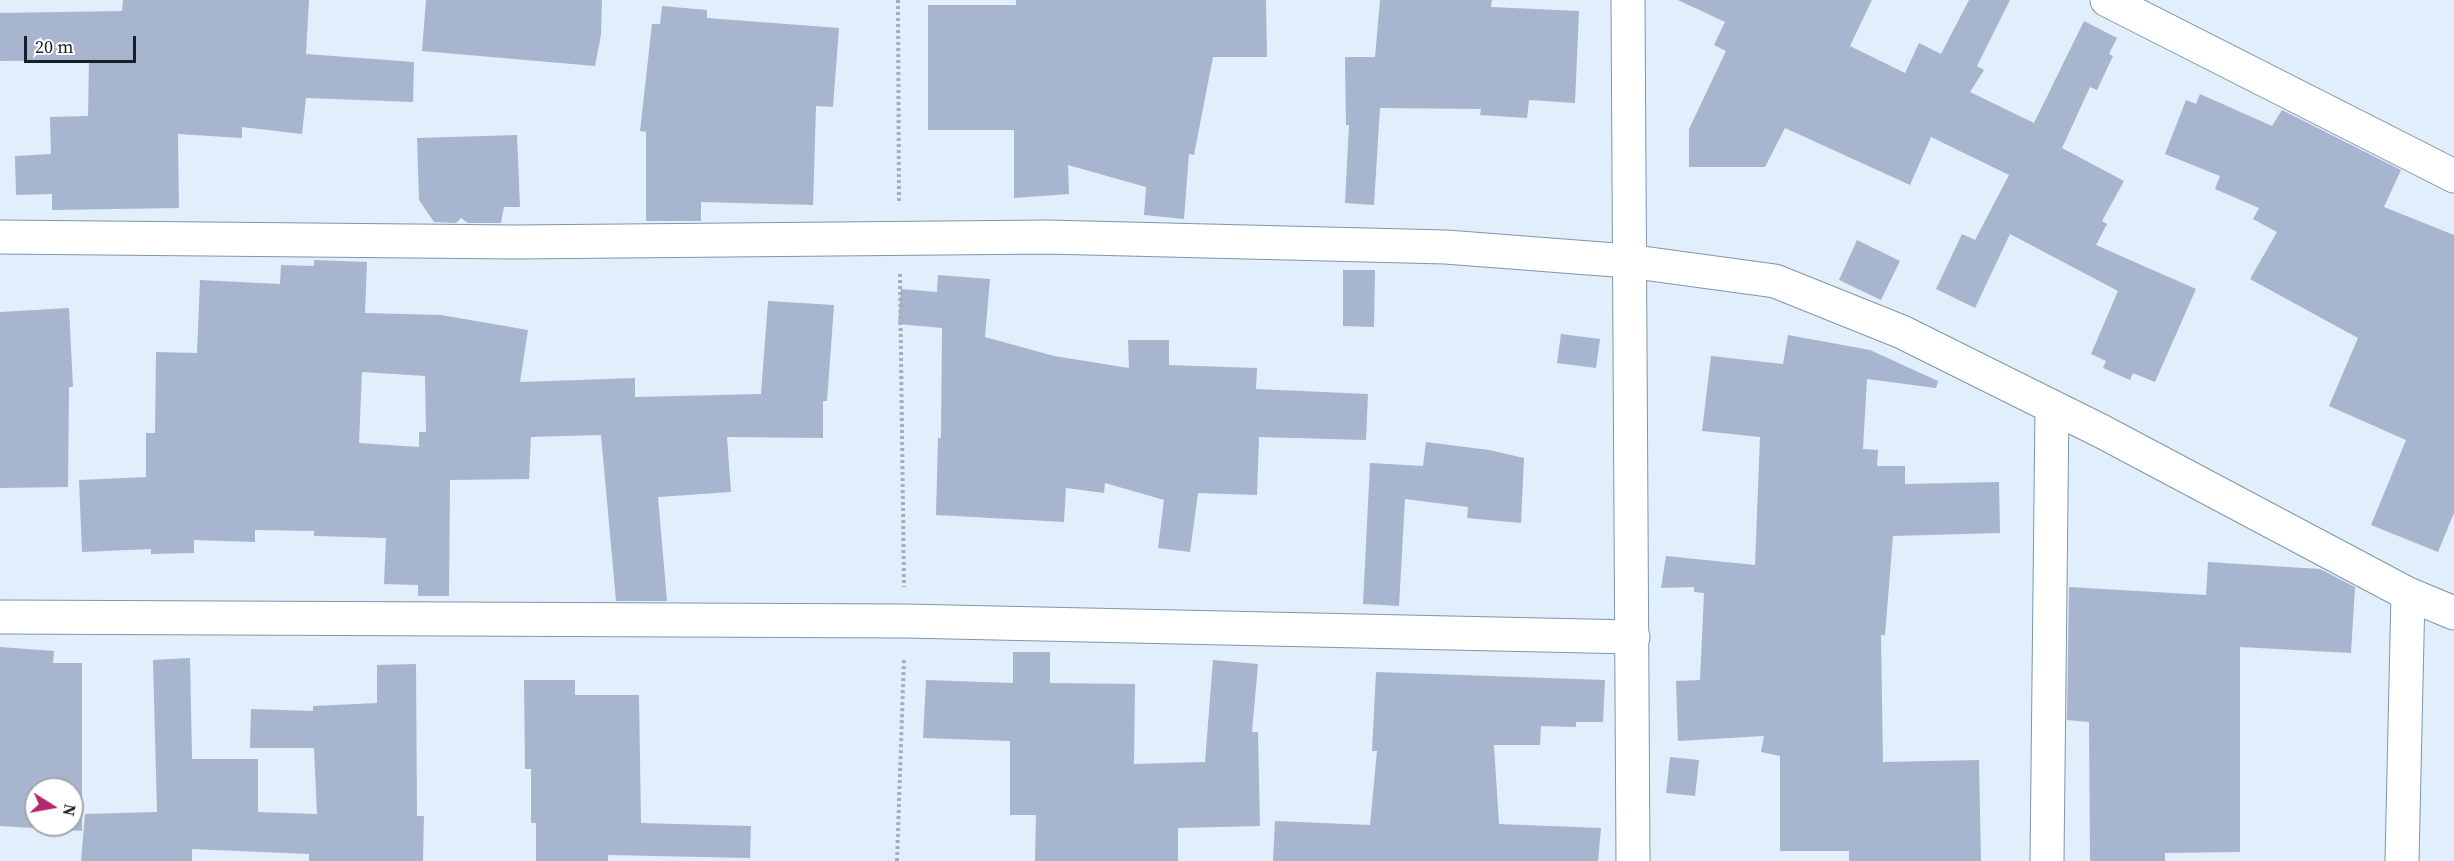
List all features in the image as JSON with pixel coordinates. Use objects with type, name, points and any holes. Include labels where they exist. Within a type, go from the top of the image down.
[{"type":"street","points":[[1628,0],[1633,861]]},
{"type":"street","points":[[2107,0],[2454,176]]},
{"type":"street","points":[[0,237],[516,242],[1048,237],[1446,247],[1628,261],[1775,281],[1902,332],[2052,407],[2408,594],[2454,613]]},
{"type":"street","points":[[2047,861],[2052,407]]},
{"type":"street","points":[[2402,861],[2408,594]]},
{"type":"street","points":[[0,617],[905,621],[1633,637]]},
{"type":"path","points":[[897,861],[905,621],[900,439],[898,0]]},
{"type":"building","points":[[123,0],[309,0],[306,54],[414,62],[413,102],[306,98],[302,134],[242,127],[242,138],[178,134],[179,208],[52,210],[52,194],[16,195],[15,156],[51,154],[50,117],[88,116],[89,60],[0,61],[0,13],[122,11]]},
{"type":"building","points":[[426,0],[602,0],[601,35],[595,66],[422,51]]},
{"type":"building","points":[[1016,0],[1266,0],[1267,57],[1213,57],[1194,155],[1189,154],[1184,219],[1144,215],[1146,187],[1068,165],[1069,194],[1014,198],[1014,130],[928,130],[928,5],[1016,5]]},
{"type":"building","points":[[1380,0],[1492,0],[1491,7],[1579,11],[1575,103],[1529,100],[1527,118],[1480,115],[1481,109],[1380,108],[1374,205],[1345,203],[1349,125],[1346,125],[1345,57],[1375,57]]},
{"type":"building","points":[[1678,0],[1872,0],[1850,46],[1905,73],[1919,43],[1941,54],[1969,0],[2010,0],[1977,66],[1984,70],[1970,92],[2034,123],[2084,21],[2117,38],[2109,54],[2113,56],[2097,90],[2090,87],[2062,148],[2124,181],[2102,221],[2107,224],[2096,245],[2196,289],[2155,382],[2133,373],[2130,380],[2103,368],[2106,361],[2091,354],[2118,291],[2010,234],[1975,308],[1936,289],[1962,234],[1975,240],[2009,175],[1931,137],[1910,185],[1785,128],[1765,167],[1689,167],[1689,129],[1726,51],[1714,45],[1725,22]]},
{"type":"building","points":[[662,6],[707,10],[707,18],[839,28],[833,107],[816,106],[813,205],[701,202],[701,221],[646,221],[646,132],[640,131],[652,24],[660,24]]},
{"type":"building","points":[[2200,94],[2272,126],[2282,110],[2401,170],[2384,207],[2454,235],[2454,513],[2438,552],[2371,525],[2406,440],[2329,406],[2358,338],[2250,279],[2277,232],[2253,219],[2259,208],[2215,189],[2220,176],[2165,154],[2186,100],[2196,104]]},
{"type":"building","points":[[517,135],[520,207],[504,207],[501,223],[468,223],[461,218],[456,223],[434,222],[419,200],[417,138]]},
{"type":"building","points":[[1857,240],[1900,261],[1881,300],[1839,280]]},
{"type":"building","points":[[314,260],[367,262],[365,313],[441,315],[528,330],[520,382],[635,378],[635,397],[761,394],[768,301],[834,305],[827,401],[823,401],[823,438],[727,437],[731,492],[658,497],[667,601],[616,601],[601,435],[531,437],[529,479],[450,480],[449,596],[418,596],[418,585],[384,584],[386,538],[314,536],[314,531],[255,530],[255,542],[194,540],[194,553],[151,554],[151,549],[82,552],[79,480],[146,477],[146,433],[155,433],[156,352],[197,353],[200,280],[280,284],[281,265],[314,266]],"holes":[[[362,372],[425,376],[426,432],[419,432],[419,447],[359,443]]]},
{"type":"building","points":[[1343,270],[1375,270],[1374,327],[1343,326]]},
{"type":"building","points":[[938,275],[990,279],[985,337],[1054,356],[1129,368],[1128,340],[1169,340],[1169,365],[1257,368],[1256,389],[1368,394],[1366,440],[1259,437],[1257,495],[1198,493],[1190,552],[1158,548],[1164,500],[1105,483],[1104,493],[1066,488],[1064,522],[936,515],[938,438],[941,438],[942,328],[898,324],[901,289],[937,292]]},
{"type":"building","points":[[69,308],[73,387],[69,387],[68,487],[0,488],[0,312]]},
{"type":"building","points":[[1561,334],[1600,339],[1596,368],[1557,363]]},
{"type":"building","points":[[1788,335],[1870,350],[1938,381],[1936,388],[1867,379],[1863,449],[1878,450],[1877,466],[1905,466],[1905,484],[1999,482],[2000,533],[1893,536],[1885,635],[1881,635],[1883,762],[1979,760],[1981,861],[1849,861],[1849,851],[1780,851],[1780,756],[1761,752],[1764,736],[1678,741],[1676,681],[1700,680],[1704,593],[1694,592],[1694,587],[1661,588],[1666,556],[1755,565],[1760,437],[1702,431],[1711,356],[1783,364]]},
{"type":"building","points":[[1426,442],[1489,450],[1524,458],[1521,523],[1467,518],[1468,507],[1405,499],[1399,606],[1363,604],[1370,463],[1423,466]]},
{"type":"building","points":[[2208,562],[2320,569],[2355,587],[2351,653],[2240,647],[2240,852],[2165,853],[2165,861],[2090,861],[2089,722],[2067,720],[2069,587],[2206,595]]},
{"type":"building","points":[[0,647],[54,651],[53,663],[82,663],[82,777],[24,777],[24,827],[0,826]]},
{"type":"building","points":[[1013,652],[1050,652],[1050,683],[1135,684],[1134,764],[1205,762],[1213,660],[1258,664],[1252,732],[1258,732],[1260,826],[1178,828],[1178,861],[1035,861],[1036,815],[1010,815],[1010,741],[923,738],[926,680],[1013,683]]},
{"type":"building","points":[[190,658],[192,759],[258,759],[258,812],[317,814],[314,748],[250,748],[251,709],[313,711],[313,706],[377,703],[377,665],[416,664],[417,816],[424,816],[423,861],[309,861],[309,854],[192,849],[192,861],[81,861],[85,814],[157,812],[153,660]]},
{"type":"building","points":[[1376,672],[1605,680],[1603,722],[1576,722],[1576,727],[1541,726],[1540,745],[1494,745],[1499,824],[1601,828],[1598,861],[1273,861],[1275,821],[1370,825],[1377,751],[1372,751]]},
{"type":"building","points":[[524,680],[575,680],[575,695],[639,695],[641,823],[751,826],[750,858],[608,855],[608,861],[536,861],[536,823],[531,823],[531,769],[525,769]]},
{"type":"building","points":[[1670,757],[1699,760],[1695,796],[1666,793]]}]
